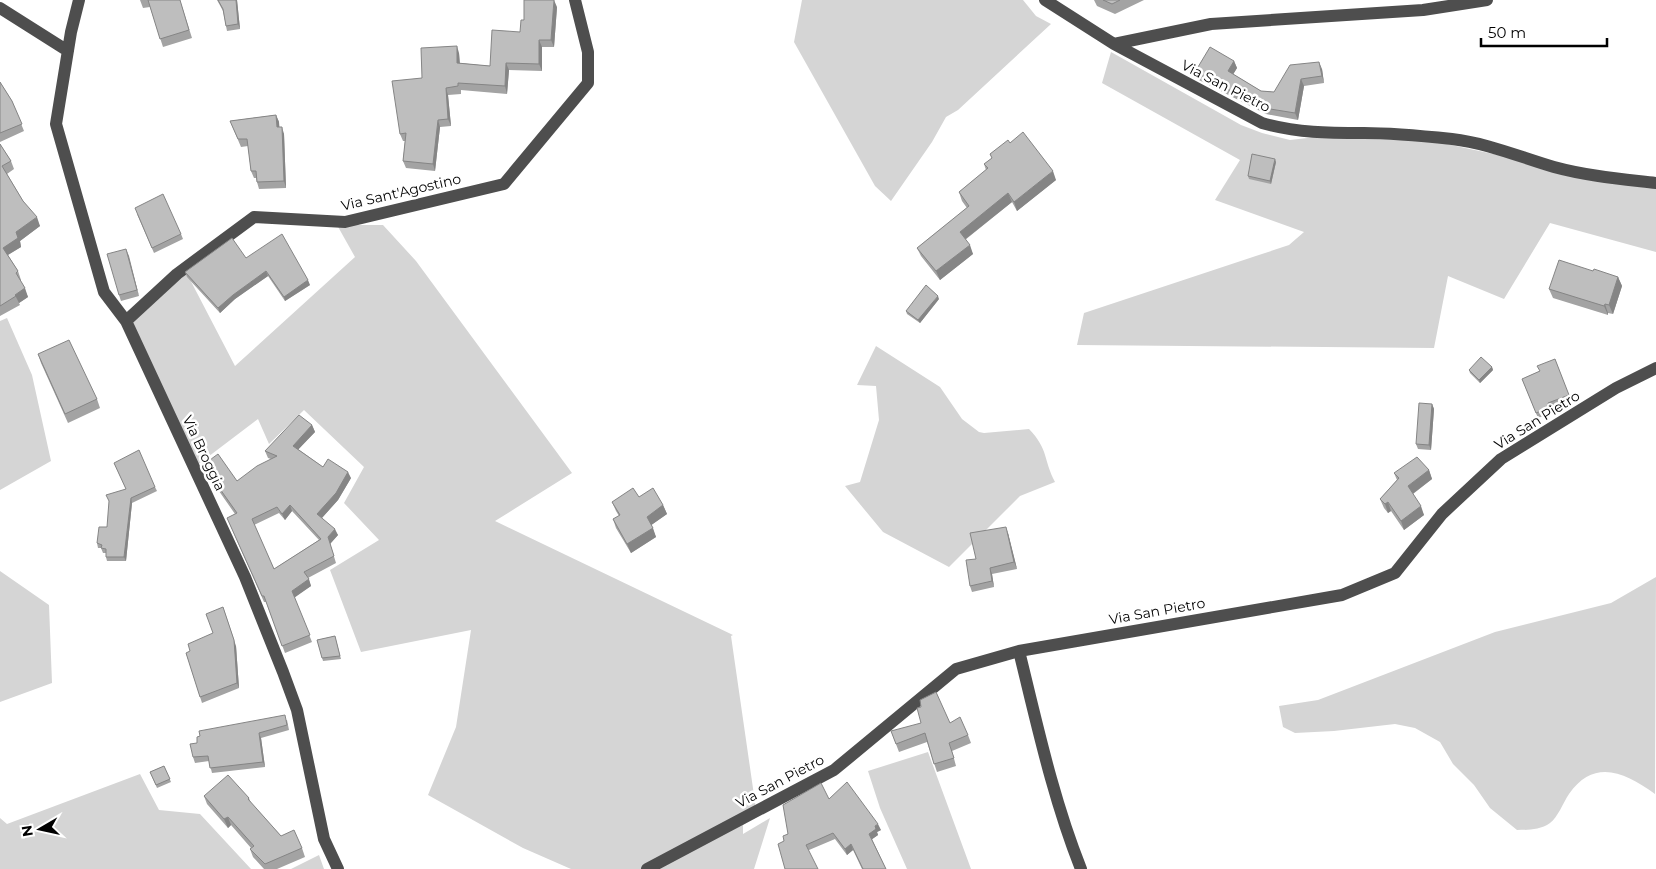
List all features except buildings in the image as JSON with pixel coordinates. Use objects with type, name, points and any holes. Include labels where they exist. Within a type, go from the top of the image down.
[{"type":"street","name":"Via Broggia","points":[[79,0],[68,51],[56,124],[104,292],[126,321],[245,577],[297,710],[324,839],[338,869]]},
{"type":"street","name":"Via Sant'Agostino","points":[[126,321],[177,274],[254,217],[344,222],[504,184],[588,83],[588,52],[576,0]]},
{"type":"street","name":"Via San Pietro","points":[[1046,0],[1114,44],[1262,124],[1288,130],[1453,139],[1508,151],[1555,167],[1613,178],[1656,183]]},
{"type":"street","points":[[1114,44],[1211,24],[1423,10],[1487,0]]},
{"type":"street","points":[[0,8],[68,51]]},
{"type":"street","name":"Via San Pietro","points":[[647,869],[834,770],[956,669],[1019,650],[1342,595],[1395,572],[1442,514],[1501,458],[1616,388],[1656,368]]},
{"type":"street","points":[[1019,650],[1045,760],[1081,869]]},
{"type":"shaded area","points":[[802,0],[1023,0],[1036,16],[1051,24],[958,110],[946,117],[932,142],[891,201],[875,186],[794,42]]},
{"type":"shaded area","points":[[1111,52],[1241,125],[1262,133],[1290,140],[1316,137],[1386,137],[1442,143],[1656,189],[1656,252],[1550,223],[1504,299],[1448,276],[1434,348],[1077,345],[1084,313],[1289,245],[1304,232],[1215,200],[1240,160],[1102,83]]},
{"type":"shaded area","points":[[337,225],[383,225],[416,261],[572,473],[495,521],[733,635],[731,636],[757,816],[743,825],[743,834],[770,818],[754,869],[571,869],[523,848],[428,795],[456,727],[471,630],[361,652],[330,570],[379,540],[344,503],[364,467],[304,410],[269,444],[258,419],[196,466],[124,318],[184,268],[235,366],[355,257]]},
{"type":"shaded area","points":[[7,318],[32,375],[51,461],[0,490],[0,321]]},
{"type":"shaded area","points":[[876,346],[940,387],[962,419],[979,432],[1029,429],[1043,449],[1055,482],[1020,496],[949,567],[883,532],[845,486],[860,482],[879,420],[876,386],[857,385]]},
{"type":"shaded area","points":[[0,571],[49,605],[52,683],[0,702]]},
{"type":"shaded area","points":[[1656,577],[1655,794],[1644,786],[1621,775],[1599,772],[1579,783],[1569,794],[1558,814],[1550,823],[1530,830],[1517,830],[1490,808],[1474,785],[1453,764],[1440,742],[1415,728],[1395,724],[1334,731],[1295,733],[1283,727],[1279,706],[1318,700],[1495,632],[1611,603]]},
{"type":"shaded area","points":[[928,752],[971,869],[907,869],[880,808],[868,771]]},
{"type":"shaded area","points":[[140,774],[159,810],[200,814],[251,869],[0,869],[0,818],[7,824]]},
{"type":"shaded area","points":[[319,855],[324,869],[291,869]]}]
